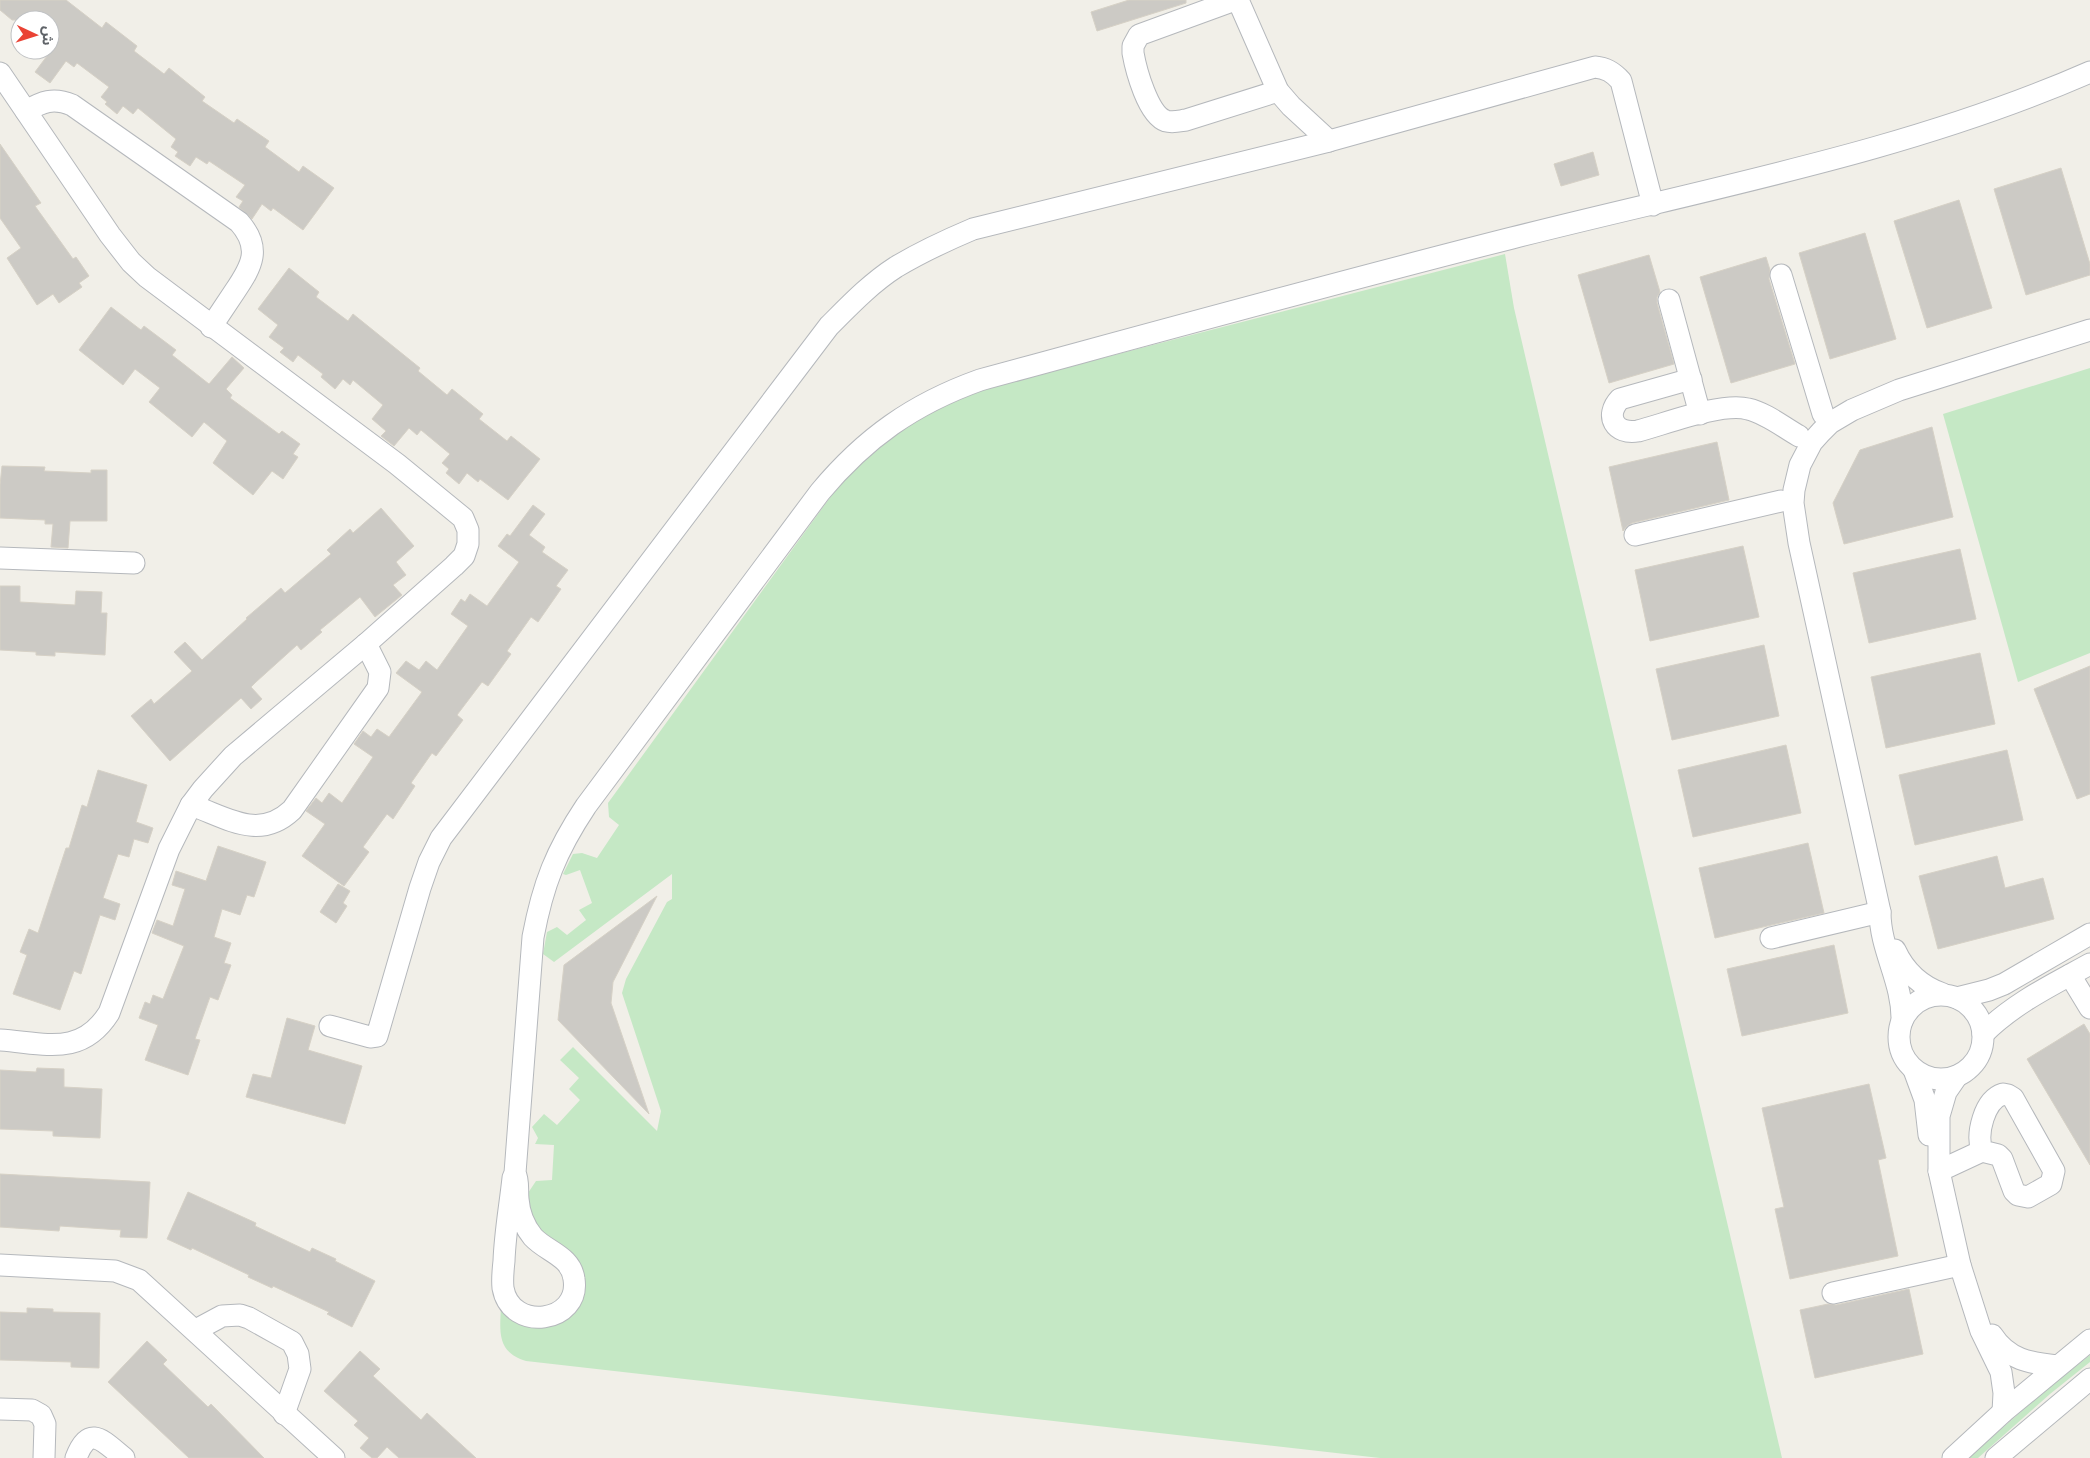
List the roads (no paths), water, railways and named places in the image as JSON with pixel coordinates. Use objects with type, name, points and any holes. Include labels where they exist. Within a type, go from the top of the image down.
[{"type":"street","points":[[1278,91],[1174,122],[1159,117],[1150,104],[1132,53],[1133,46],[1139,35],[1236,0],[1278,91],[1291,106],[1329,141]]},
{"type":"street","points":[[330,1026],[370,1038],[377,1036],[420,888],[429,862],[441,838],[829,326],[860,295],[895,268],[933,246],[973,229],[1329,141],[1595,67],[1605,68],[1617,77],[1625,90],[1653,205]]},
{"type":"street","points":[[516,1173],[513,1178],[505,1233],[503,1287],[511,1304],[518,1311],[527,1316],[548,1317],[556,1314],[567,1304],[574,1291],[574,1278],[567,1262],[542,1245],[527,1228],[519,1207],[516,1173],[533,937],[539,902],[550,868],[566,836],[586,806],[796,523],[838,470],[866,444],[905,414],[929,401],[980,380],[1502,240],[1653,205],[1916,135],[2015,103],[2090,72]]},
{"type":"street","points":[[0,73],[121,250],[147,277],[211,327],[397,464],[463,518],[468,530],[468,544],[464,556],[366,644],[233,756],[217,772],[192,805],[169,849],[109,1013],[100,1028],[87,1038],[71,1044],[0,1040]]},
{"type":"street","points":[[26,111],[42,102],[52,100],[72,105],[239,222],[248,232],[252,246],[252,259],[248,272],[211,327]]},
{"type":"street","points":[[1781,275],[1823,414]]},
{"type":"street","points":[[1669,300],[1700,414]]},
{"type":"street","points":[[1902,1021],[1900,995],[1882,939],[1880,912],[1808,589],[1793,503],[1800,465],[1812,442],[1830,423],[1852,410],[1899,390],[2090,330]]},
{"type":"street","points":[[1691,379],[1620,398],[1612,412],[1613,419],[1623,431],[1630,433],[1726,408],[1748,409],[1758,412],[1799,436]]},
{"type":"street","points":[[1808,589],[1793,552],[1781,501],[1782,474],[1786,460],[1799,436],[1823,414],[1857,398],[1875,393],[1899,390]]},
{"type":"street","points":[[1635,535],[1781,501]]},
{"type":"street","points":[[0,558],[134,563]]},
{"type":"street","points":[[192,805],[257,827],[270,825],[282,819],[292,810],[378,688],[380,672],[366,644]]},
{"type":"street","points":[[1771,938],[1880,912]]},
{"type":"street","points":[[1880,912],[1896,950],[1908,971],[1922,985],[1950,996],[1973,1009],[1978,1016],[1983,1034],[1979,1055],[1966,1071],[1958,1076],[1946,1092],[1939,1116],[1939,1171]]},
{"type":"street","points":[[1958,1076],[1939,1079],[1922,1075],[1914,1070],[1903,1056],[1900,1047],[1900,1029],[1906,1013],[1918,1001],[1934,995],[1950,996],[1989,990],[2004,984],[2090,934]]},
{"type":"street","points":[[1983,1034],[2012,1008],[2090,964]]},
{"type":"street","points":[[2070,975],[2090,1008]]},
{"type":"street","points":[[1914,1070],[1926,1108],[1932,1156],[1939,1171],[1960,1265],[1981,1331],[2001,1372],[2004,1393],[2003,1412]]},
{"type":"street","points":[[1939,1171],[1982,1151],[2002,1159],[2014,1191],[2023,1197],[2033,1196],[2045,1188],[2054,1178],[2052,1164],[2013,1098],[2008,1095],[1998,1096],[1983,1118],[1979,1131],[1982,1151]]},
{"type":"street","points":[[0,1265],[103,1270],[128,1274],[150,1288],[284,1414],[334,1458]]},
{"type":"street","points":[[1833,1293],[1960,1265]]},
{"type":"street","points":[[196,1330],[222,1316],[240,1315],[250,1318],[292,1342],[298,1354],[300,1369],[284,1414]]},
{"type":"street","points":[[1976,1315],[2002,1348],[2017,1358],[2034,1363],[2057,1366]]},
{"type":"street","points":[[1953,1458],[2003,1412],[2090,1340]]},
{"type":"street","points":[[1996,1458],[2090,1379]]},
{"type":"street","points":[[0,1409],[32,1410],[41,1415],[45,1424],[44,1458]]},
{"type":"street","points":[[76,1458],[84,1442],[90,1438],[97,1438],[124,1458]]}]
